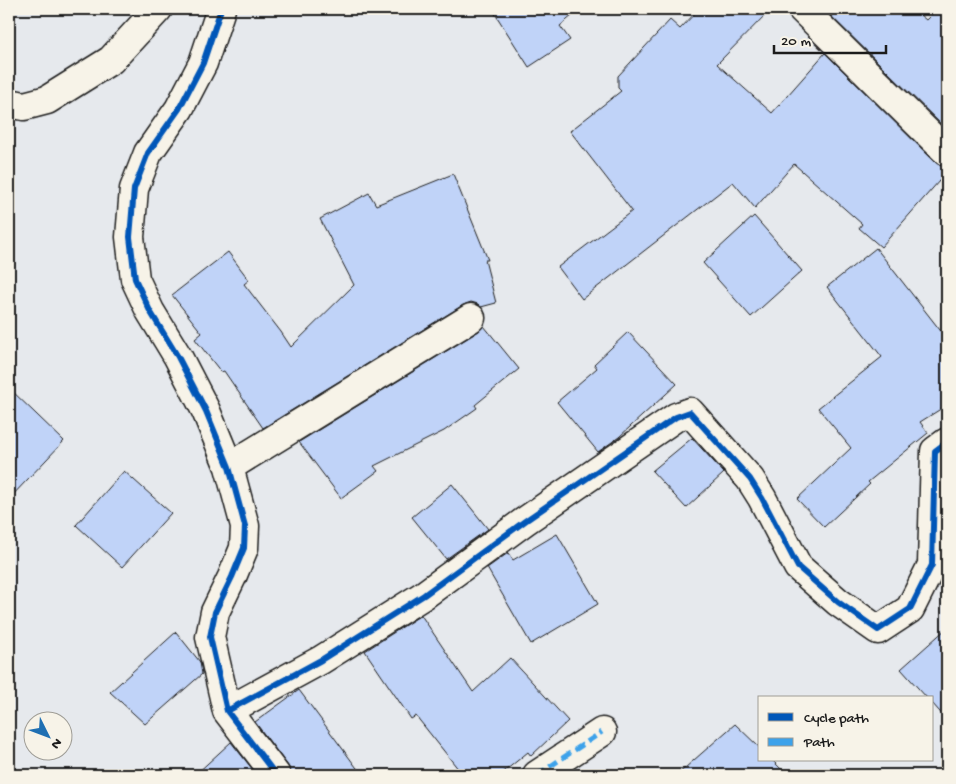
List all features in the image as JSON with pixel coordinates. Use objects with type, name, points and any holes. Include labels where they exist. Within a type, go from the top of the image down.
[{"type":"street","points":[[9,103],[24,106],[47,100],[111,60],[158,9]]},
{"type":"street","points":[[221,9],[203,62],[179,109],[148,153],[134,189],[130,237],[135,279],[150,311],[178,357],[206,411],[229,467],[245,526],[244,548],[215,612],[210,637],[227,711],[276,775]]},
{"type":"street","points":[[802,9],[947,152]]},
{"type":"street","points":[[229,467],[471,318]]},
{"type":"street","points":[[227,711],[321,660],[424,595],[525,521],[636,444],[676,417],[690,412],[750,479],[798,567],[838,602],[878,630],[910,609],[932,565],[940,533],[935,451],[947,442]]},
{"type":"street","points":[[537,775],[602,732]]},
{"type":"building","points":[[492,9],[580,9],[560,26],[570,40],[529,67]]},
{"type":"building","points":[[699,9],[771,9],[717,64],[772,113],[825,53],[936,163],[947,167],[947,172],[881,247],[859,228],[862,224],[794,164],[755,208],[733,182],[582,299],[558,267],[632,211],[570,131],[621,91],[618,88],[618,76],[670,20],[680,29]]},
{"type":"building","points":[[824,9],[913,9],[926,20],[937,9],[947,9],[947,130]]},
{"type":"building","points":[[453,174],[488,260],[485,260],[496,303],[481,307],[471,302],[463,305],[263,428],[224,371],[221,372],[195,339],[202,333],[172,295],[228,252],[249,280],[244,284],[291,347],[354,285],[320,219],[369,193],[376,205]]},
{"type":"building","points":[[754,216],[802,271],[751,317],[703,263]]},
{"type":"building","points":[[876,248],[947,339],[947,405],[920,422],[928,433],[868,482],[870,484],[824,527],[797,499],[851,448],[818,408],[882,357],[827,287]]},
{"type":"building","points":[[484,326],[519,369],[475,405],[477,408],[444,431],[374,466],[378,471],[341,498],[299,442],[479,331]]},
{"type":"building","points":[[628,332],[677,384],[619,437],[598,452],[557,402],[597,368],[594,364]]},
{"type":"building","points":[[9,388],[64,441],[9,499]]},
{"type":"building","points":[[692,438],[724,473],[686,508],[652,471]]},
{"type":"building","points":[[124,471],[171,513],[122,567],[76,525]]},
{"type":"building","points":[[452,484],[488,529],[446,559],[412,517]]},
{"type":"building","points":[[557,534],[598,604],[531,644],[487,568],[508,553],[513,560]]},
{"type":"building","points":[[421,615],[473,692],[510,658],[568,721],[531,756],[528,752],[500,775],[463,775],[416,716],[411,719],[365,651]]},
{"type":"building","points":[[947,628],[947,720],[934,705],[934,696],[925,696],[901,669]]},
{"type":"building","points":[[176,632],[200,662],[202,674],[145,724],[110,692]]},
{"type":"building","points":[[299,690],[362,775],[291,775],[288,766],[255,722]]},
{"type":"building","points":[[735,724],[758,746],[758,762],[774,762],[787,775],[677,775]]},
{"type":"building","points":[[231,742],[257,775],[195,775]]},
{"type":"marked path","points":[[537,775],[602,732]]},
{"type":"cycle path","points":[[221,9],[203,63],[179,109],[148,153],[134,189],[130,237],[135,279],[150,311],[178,357],[206,411],[229,467],[245,526],[244,548],[215,612],[210,637],[227,711],[276,775]]},
{"type":"cycle path","points":[[227,711],[321,660],[424,595],[525,521],[676,417],[690,412],[750,479],[798,567],[838,602],[878,630],[910,609],[932,565],[935,451],[947,442]]}]
